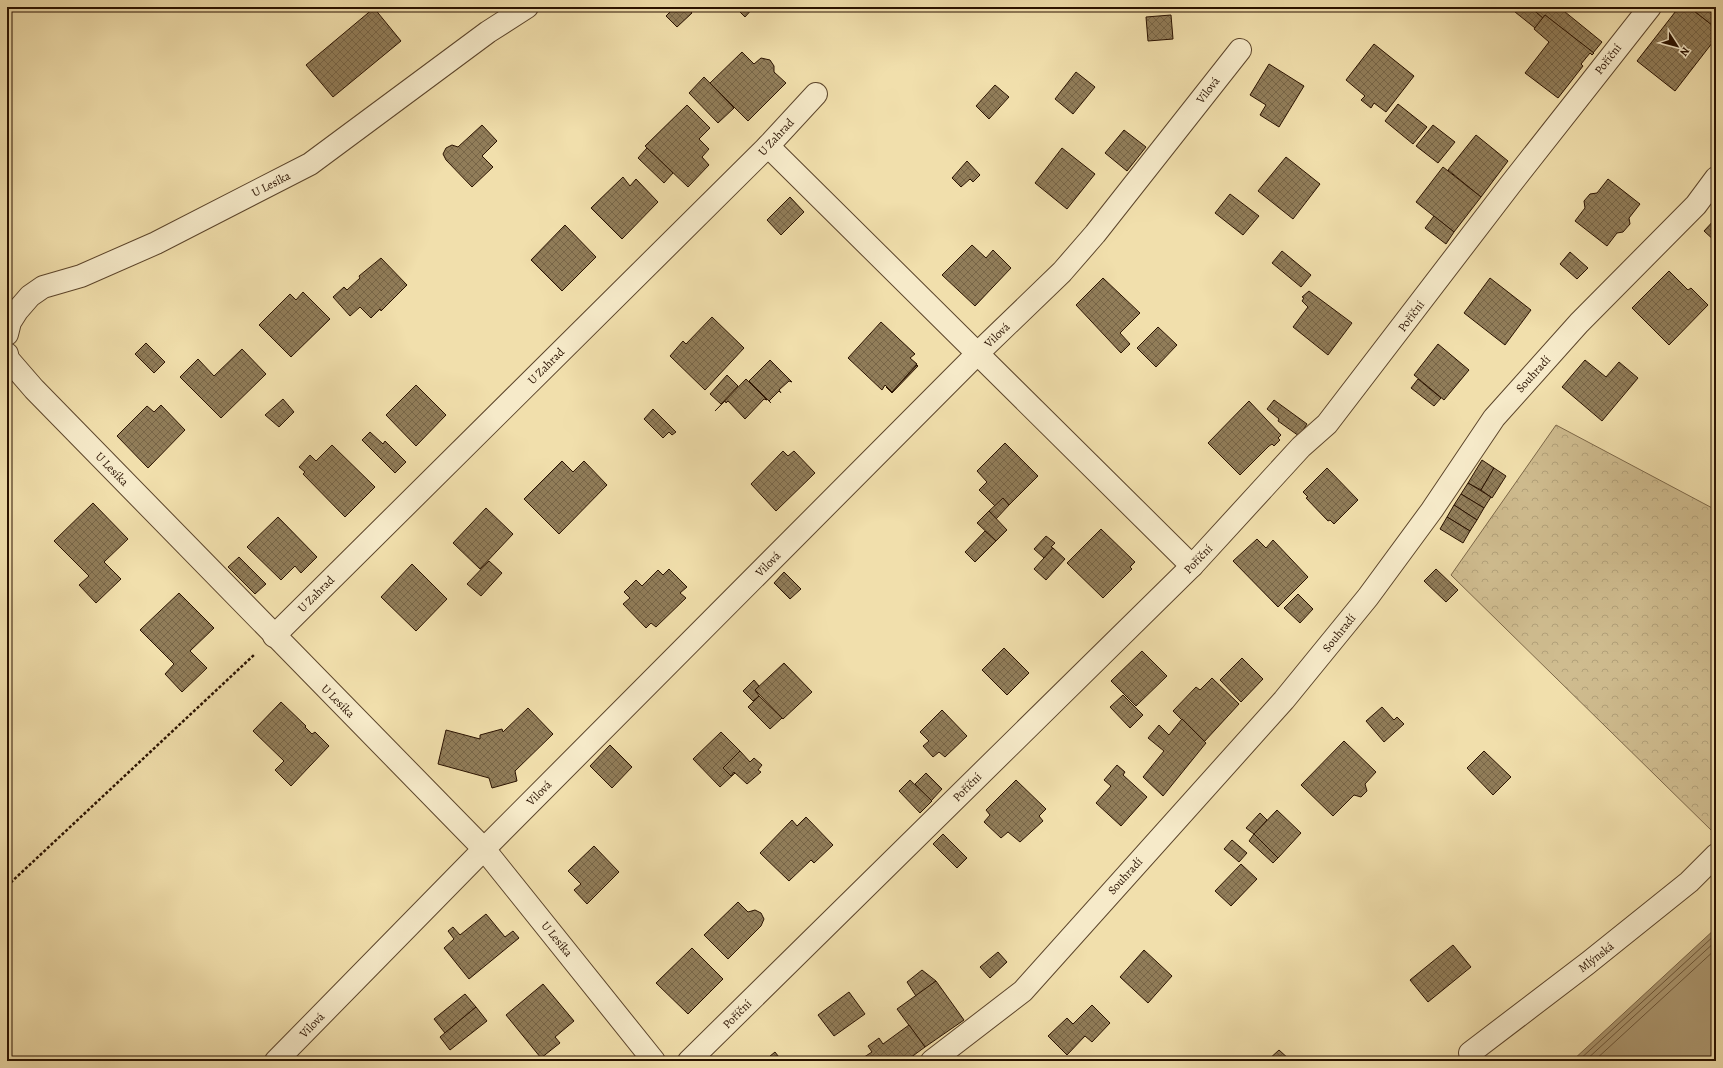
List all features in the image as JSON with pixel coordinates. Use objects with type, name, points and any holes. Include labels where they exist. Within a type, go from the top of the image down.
[{"type":"street","name":"U Lesíka","points":[[7,334],[10,322],[17,311],[30,296],[43,287],[81,276],[156,243],[310,164],[488,32],[526,7]]},
{"type":"street","name":"Poříční","points":[[689,1061],[1192,566],[1301,447],[1327,424],[1520,172],[1650,7]]},
{"type":"street","name":"Vilová","points":[[276,1061],[484,849],[978,354],[1062,272],[1095,234],[1240,50]]},
{"type":"street","name":"U Zahrad","points":[[274,636],[768,146],[816,94]]},
{"type":"street","points":[[768,146],[1192,566]]},
{"type":"street","name":"Souhradí","points":[[932,1061],[1023,991],[1284,700],[1368,597],[1432,510],[1494,418],[1579,323],[1696,205],[1716,178]]},
{"type":"street","name":"U Lesíka","points":[[7,354],[7,359],[34,389],[484,849],[654,1061]]},
{"type":"street","name":"Mlýnská","points":[[1470,1053],[1612,944],[1689,882],[1716,855]]},
{"type":"path","points":[[7,886],[274,636]]},
{"type":"green space","points":[[1556,425],[1716,510],[1716,819],[1711,830],[1451,575]]},
{"type":"water","points":[[1716,928],[1716,1061],[1572,1061]]},
{"type":"building","points":[[675,7],[687,7],[692,13],[677,27],[666,16]]},
{"type":"building","points":[[735,7],[754,7],[745,17]]},
{"type":"building","points":[[1519,7],[1530,7],[1543,18],[1535,28],[1515,12]]},
{"type":"building","points":[[1530,7],[1559,7],[1602,42],[1593,53],[1545,15],[1543,18]]},
{"type":"building","points":[[1679,7],[1689,7],[1716,28],[1716,38],[1675,91],[1637,61]]},
{"type":"building","points":[[1689,7],[1704,7],[1716,16],[1716,21],[1712,25]]},
{"type":"building","points":[[374,8],[401,41],[333,97],[306,65]]},
{"type":"building","points":[[1171,15],[1173,39],[1148,41],[1146,17]]},
{"type":"building","points":[[1545,15],[1594,53],[1592,55],[1590,53],[1581,64],[1583,66],[1558,98],[1525,73],[1549,42],[1534,29]]},
{"type":"building","points":[[1374,44],[1414,76],[1386,112],[1374,103],[1371,108],[1361,100],[1365,96],[1346,80]]},
{"type":"building","points":[[742,52],[754,64],[761,58],[770,60],[774,66],[774,72],[786,83],[748,121],[710,83]]},
{"type":"building","points":[[1269,64],[1304,86],[1279,127],[1260,115],[1266,105],[1250,95]]},
{"type":"building","points":[[1076,72],[1095,87],[1073,114],[1055,99]]},
{"type":"building","points":[[704,77],[734,108],[718,123],[689,93]]},
{"type":"building","points":[[995,85],[1009,97],[989,119],[976,106]]},
{"type":"building","points":[[1398,104],[1427,127],[1413,144],[1385,121]]},
{"type":"building","points":[[687,105],[710,128],[699,139],[709,149],[702,157],[709,165],[688,187],[645,146]]},
{"type":"building","points":[[482,125],[497,141],[482,156],[493,167],[472,187],[446,160],[443,154],[446,148],[452,145],[458,147]]},
{"type":"building","points":[[1433,125],[1455,142],[1438,163],[1416,146]]},
{"type":"building","points":[[1124,130],[1146,147],[1127,171],[1105,153]]},
{"type":"building","points":[[1476,135],[1508,161],[1481,197],[1448,170]]},
{"type":"building","points":[[647,148],[673,173],[664,183],[638,158]]},
{"type":"building","points":[[1062,148],[1095,174],[1067,209],[1035,183]]},
{"type":"building","points":[[1286,157],[1320,184],[1293,219],[1258,191]]},
{"type":"building","points":[[967,161],[980,175],[973,182],[970,179],[961,187],[952,178]]},
{"type":"building","points":[[1443,167],[1481,197],[1454,232],[1416,202]]},
{"type":"building","points":[[623,177],[630,186],[636,179],[658,202],[622,239],[591,208]]},
{"type":"building","points":[[1608,179],[1640,204],[1629,218],[1630,224],[1623,232],[1617,233],[1607,246],[1575,221],[1585,208],[1584,201],[1590,194],[1597,193]]},
{"type":"building","points":[[1230,194],[1259,216],[1243,235],[1215,213]]},
{"type":"building","points":[[790,197],[804,212],[781,235],[767,220]]},
{"type":"building","points":[[1434,216],[1454,232],[1446,244],[1425,228]]},
{"type":"building","points":[[1716,218],[1716,242],[1704,231]]},
{"type":"building","points":[[565,225],[596,257],[562,291],[531,260]]},
{"type":"building","points":[[972,245],[986,258],[993,250],[1011,268],[975,306],[942,275]]},
{"type":"building","points":[[1282,251],[1311,275],[1301,287],[1272,263]]},
{"type":"building","points":[[1570,252],[1588,268],[1577,279],[1560,264]]},
{"type":"building","points":[[381,258],[407,285],[381,311],[380,309],[371,318],[360,307],[350,316],[333,297],[344,287],[347,290],[360,278],[359,276]]},
{"type":"building","points":[[1669,271],[1688,290],[1691,288],[1708,305],[1669,345],[1632,308]]},
{"type":"building","points":[[1103,278],[1140,313],[1120,333],[1130,344],[1121,353],[1076,305]]},
{"type":"building","points":[[1490,278],[1531,310],[1505,345],[1464,313]]},
{"type":"building","points":[[1309,291],[1352,323],[1328,355],[1293,327],[1308,307],[1302,301],[1304,298],[1302,297]]},
{"type":"building","points":[[303,292],[330,319],[291,357],[259,325],[290,294],[296,300]]},
{"type":"building","points":[[712,317],[744,348],[705,390],[670,356],[683,341],[686,344]]},
{"type":"building","points":[[881,322],[915,354],[910,358],[917,364],[892,392],[885,385],[882,390],[848,358]]},
{"type":"building","points":[[1158,327],[1177,345],[1156,367],[1137,348]]},
{"type":"building","points":[[146,343],[165,362],[154,373],[135,354]]},
{"type":"building","points":[[1438,344],[1469,370],[1444,400],[1414,375]]},
{"type":"building","points":[[242,349],[266,374],[221,418],[180,377],[198,359],[214,376]]},
{"type":"building","points":[[770,360],[792,382],[789,381],[779,390],[781,393],[779,391],[769,401],[749,381]]},
{"type":"building","points":[[1585,360],[1606,377],[1619,362],[1638,378],[1602,421],[1562,387]]},
{"type":"building","points":[[917,365],[918,366],[892,393],[886,387],[892,392]]},
{"type":"building","points":[[727,375],[738,386],[721,404],[710,394]]},
{"type":"building","points":[[746,379],[767,400],[764,399],[745,419],[728,401],[726,403],[725,401],[715,411]]},
{"type":"building","points":[[1418,379],[1441,398],[1434,406],[1411,388]]},
{"type":"building","points":[[416,385],[446,415],[416,446],[386,415]]},
{"type":"building","points":[[283,399],[294,412],[279,427],[265,415]]},
{"type":"building","points":[[1274,400],[1307,424],[1299,436],[1278,421],[1279,419],[1267,409]]},
{"type":"building","points":[[1249,401],[1281,435],[1278,438],[1280,440],[1274,446],[1272,444],[1269,446],[1240,475],[1208,443]]},
{"type":"building","points":[[161,405],[185,430],[148,468],[117,436],[147,406],[154,412]]},
{"type":"building","points":[[653,409],[676,432],[672,435],[669,432],[663,438],[644,419]]},
{"type":"building","points":[[370,432],[383,444],[385,441],[406,462],[395,473],[362,440]]},
{"type":"building","points":[[1005,443],[1038,476],[1009,505],[1003,498],[995,506],[979,490],[987,482],[977,471]]},
{"type":"building","points":[[332,445],[375,487],[345,517],[303,474],[305,472],[299,467],[310,455],[316,461]]},
{"type":"building","points":[[783,451],[788,456],[794,451],[815,473],[776,511],[751,484]]},
{"type":"building","points":[[1482,460],[1494,468],[1481,490],[1468,483]]},
{"type":"building","points":[[562,461],[573,472],[584,461],[607,485],[559,534],[524,499]]},
{"type":"building","points":[[1327,468],[1358,500],[1334,524],[1330,520],[1328,521],[1306,498],[1308,497],[1303,492]]},
{"type":"building","points":[[1494,468],[1506,476],[1492,498],[1481,490]]},
{"type":"building","points":[[1468,483],[1491,497],[1484,508],[1461,494]]},
{"type":"building","points":[[1461,494],[1484,508],[1477,520],[1454,505]]},
{"type":"building","points":[[1003,498],[1009,505],[996,519],[989,511]]},
{"type":"building","points":[[93,503],[128,539],[104,562],[121,579],[96,603],[79,585],[89,576],[54,541]]},
{"type":"building","points":[[1454,505],[1477,520],[1470,531],[1447,517]]},
{"type":"building","points":[[486,508],[513,534],[480,569],[453,543]]},
{"type":"building","points":[[989,511],[1007,530],[996,541],[977,523]]},
{"type":"building","points":[[278,517],[317,557],[301,573],[295,566],[281,580],[247,547]]},
{"type":"building","points":[[1447,517],[1470,531],[1463,543],[1440,529]]},
{"type":"building","points":[[1101,529],[1135,562],[1130,567],[1132,569],[1103,598],[1067,563]]},
{"type":"building","points":[[985,531],[996,541],[975,562],[965,552]]},
{"type":"building","points":[[1046,536],[1055,543],[1051,547],[1053,548],[1044,558],[1034,549]]},
{"type":"building","points":[[1257,539],[1266,548],[1273,540],[1308,577],[1278,607],[1233,561]]},
{"type":"building","points":[[1053,548],[1065,559],[1046,580],[1034,569]]},
{"type":"building","points":[[239,557],[266,584],[255,594],[228,567]]},
{"type":"building","points":[[489,561],[502,573],[481,596],[467,584]]},
{"type":"building","points":[[412,564],[447,599],[416,631],[381,597]]},
{"type":"building","points":[[669,569],[687,587],[680,593],[686,598],[656,627],[651,623],[646,628],[623,604],[630,598],[624,592],[636,580],[642,586],[658,570],[663,575]]},
{"type":"building","points":[[1436,569],[1458,590],[1446,602],[1424,581]]},
{"type":"building","points":[[784,572],[801,589],[790,599],[774,583]]},
{"type":"building","points":[[179,593],[214,628],[190,651],[207,668],[182,692],[165,674],[174,664],[140,630]]},
{"type":"building","points":[[1298,594],[1313,609],[1300,623],[1284,608]]},
{"type":"building","points":[[1004,648],[1029,673],[1007,695],[982,670]]},
{"type":"building","points":[[1142,651],[1167,676],[1136,706],[1111,681]]},
{"type":"building","points":[[1242,658],[1263,679],[1241,702],[1220,680]]},
{"type":"building","points":[[784,663],[812,692],[783,719],[755,690]]},
{"type":"building","points":[[1212,678],[1239,704],[1204,742],[1173,711],[1196,687],[1200,690]]},
{"type":"building","points":[[754,680],[759,686],[755,690],[759,696],[753,701],[743,691]]},
{"type":"building","points":[[1123,695],[1143,715],[1130,728],[1110,707]]},
{"type":"building","points":[[759,696],[782,718],[770,729],[748,707]]},
{"type":"building","points":[[281,702],[306,726],[305,727],[312,734],[315,732],[329,746],[291,786],[275,770],[284,761],[253,731]]},
{"type":"building","points":[[1382,707],[1394,720],[1397,717],[1404,724],[1384,742],[1366,721]]},
{"type":"building","points":[[528,708],[553,734],[515,771],[517,781],[492,788],[489,778],[438,764],[446,730],[480,739],[480,735],[502,729],[503,732]]},
{"type":"building","points":[[942,710],[967,736],[945,757],[939,752],[933,757],[923,746],[929,741],[920,732]]},
{"type":"building","points":[[1182,719],[1206,743],[1163,796],[1143,777],[1164,751],[1148,738],[1159,725],[1169,735]]},
{"type":"building","points":[[721,732],[740,751],[723,768],[731,776],[735,773],[720,787],[693,759]]},
{"type":"building","points":[[1344,741],[1376,772],[1365,784],[1367,791],[1361,797],[1354,795],[1333,816],[1301,785]]},
{"type":"building","points":[[610,745],[632,767],[612,788],[590,766]]},
{"type":"building","points":[[740,751],[750,762],[754,758],[762,765],[758,770],[761,772],[747,784],[734,772],[731,776],[723,768]]},
{"type":"building","points":[[1484,751],[1511,777],[1493,795],[1467,768]]},
{"type":"building","points":[[1117,765],[1125,772],[1123,775],[1147,797],[1121,826],[1096,803],[1111,786],[1104,780]]},
{"type":"building","points":[[926,773],[942,789],[931,801],[915,784]]},
{"type":"building","points":[[910,780],[932,801],[920,813],[899,791]]},
{"type":"building","points":[[1016,780],[1046,809],[1039,816],[1043,821],[1020,842],[1008,832],[1001,838],[984,822],[990,815],[986,810]]},
{"type":"building","points":[[1277,810],[1301,833],[1278,858],[1254,834]]},
{"type":"building","points":[[1260,813],[1267,820],[1254,834],[1246,828]]},
{"type":"building","points":[[806,817],[833,845],[814,863],[811,860],[789,881],[760,853],[792,820],[797,826]]},
{"type":"building","points":[[943,834],[967,858],[957,868],[933,844]]},
{"type":"building","points":[[1254,834],[1278,858],[1273,863],[1249,841]]},
{"type":"building","points":[[1232,840],[1247,853],[1239,862],[1224,849]]},
{"type":"building","points":[[594,846],[619,872],[587,904],[574,890],[581,884],[568,871]]},
{"type":"building","points":[[1241,864],[1257,879],[1231,906],[1215,891]]},
{"type":"building","points":[[738,902],[748,912],[755,910],[761,913],[764,919],[761,926],[728,959],[704,935]]},
{"type":"building","points":[[486,914],[505,937],[513,931],[519,938],[469,979],[444,948],[454,939],[448,931],[453,927],[460,935]]},
{"type":"building","points":[[1453,945],[1471,967],[1428,1002],[1410,980]]},
{"type":"building","points":[[692,948],[723,979],[688,1014],[656,983]]},
{"type":"building","points":[[1144,950],[1172,976],[1148,1003],[1120,977]]},
{"type":"building","points":[[998,952],[1007,962],[990,978],[980,967]]},
{"type":"building","points":[[922,970],[936,981],[916,996],[907,982]]},
{"type":"building","points":[[936,981],[964,1020],[925,1047],[897,1009]]},
{"type":"building","points":[[543,984],[574,1021],[555,1037],[560,1043],[541,1058],[506,1015]]},
{"type":"building","points":[[849,992],[865,1014],[834,1036],[818,1015]]},
{"type":"building","points":[[465,994],[476,1007],[445,1033],[434,1019]]},
{"type":"building","points":[[1092,1005],[1110,1023],[1092,1042],[1085,1036],[1067,1055],[1048,1036],[1067,1018],[1073,1024]]},
{"type":"building","points":[[476,1007],[487,1021],[450,1050],[440,1037]]},
{"type":"building","points":[[909,1025],[925,1047],[906,1061],[858,1061],[872,1052],[868,1046],[879,1038],[883,1044]]},
{"type":"building","points":[[1279,1050],[1290,1061],[1267,1061]]},
{"type":"building","points":[[775,1052],[782,1061],[764,1061]]}]
